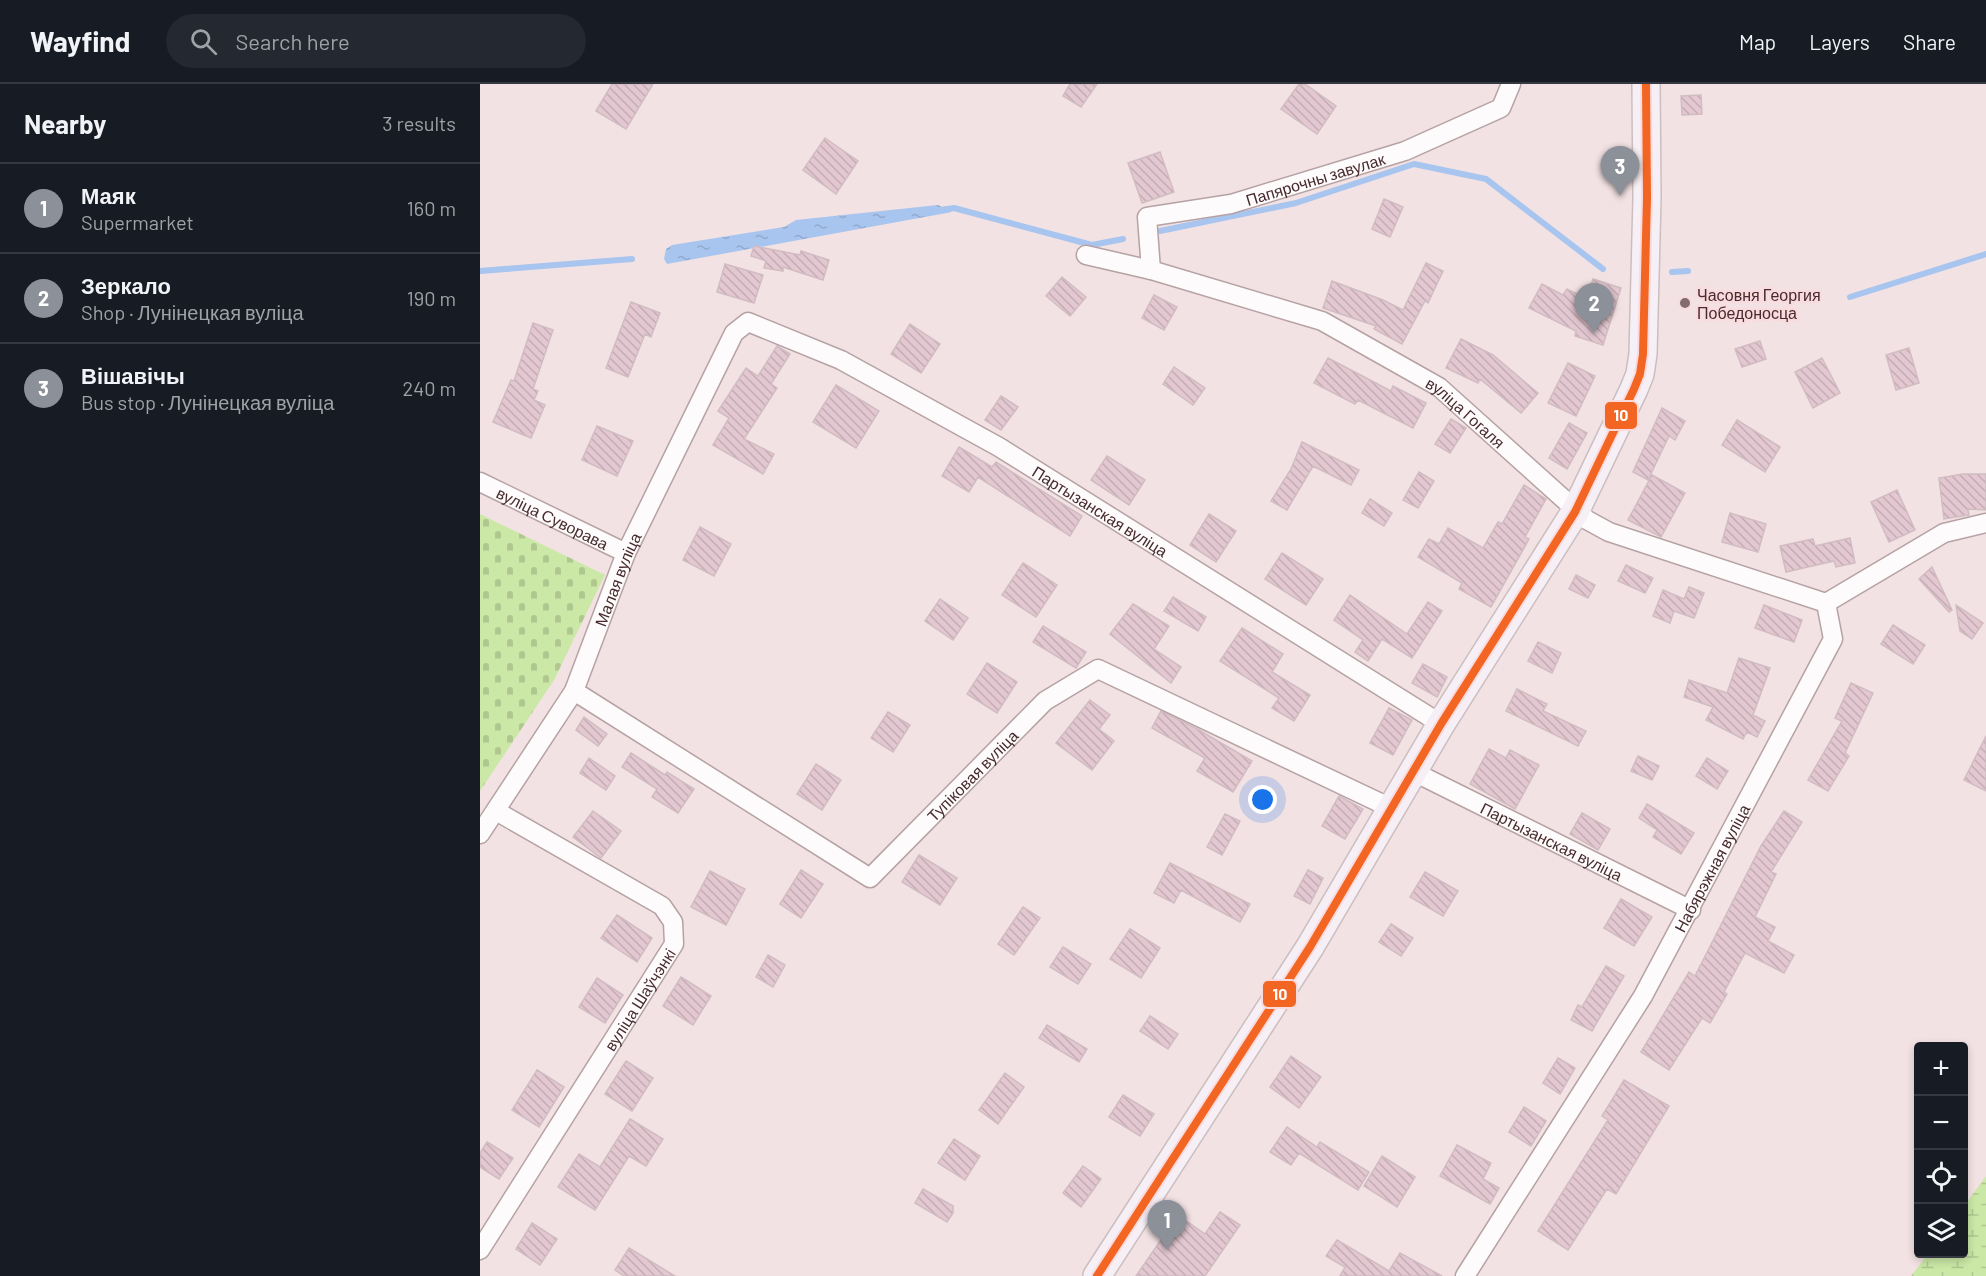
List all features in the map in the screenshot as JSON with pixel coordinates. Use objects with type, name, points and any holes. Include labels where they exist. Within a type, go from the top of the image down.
[{"type":"main road","points":[[1097,1276],[1240,1057],[1393,809],[1441,724],[1575,512],[1640,374],[1644,354],[1647,92]]},
{"type":"street","name":"Папярочны завулак","points":[[1151,270],[1147,217],[1232,204],[1405,151],[1501,108],[1511,84]]},
{"type":"street","name":"вуліца Гогаля","points":[[1086,255],[1151,270],[1322,321],[1439,387],[1575,512],[1608,532],[1826,603]]},
{"type":"street","name":"Малая вуліца","points":[[480,834],[574,692],[626,553],[734,333],[748,322]]},
{"type":"street","name":"Партызанская вуліца","points":[[748,322],[841,360],[999,447],[1441,724]]},
{"type":"street","name":"вуліца Суворава","points":[[480,482],[626,553]]},
{"type":"street","points":[[1826,603],[1944,533],[1986,523]]},
{"type":"street","name":"Набярэжная вуліца","points":[[1465,1276],[1643,996],[1691,910],[1833,639],[1826,603]]},
{"type":"street","name":"Тупіковая вуліца","points":[[574,692],[870,878],[1045,701],[1098,669],[1393,809]]},
{"type":"street","name":"Партызанская вуліца","points":[[1414,772],[1691,910]]},
{"type":"street","name":"вуліца Шаўчэнкі","points":[[480,1250],[674,944],[673,922],[662,906],[496,811]]},
{"type":"green space","points":[[480,514],[605,575],[554,680],[480,791]]},
{"type":"green space","points":[[1986,1176],[1986,1276],[1911,1276],[1925,1258],[1968,1258],[1968,1201]]},
{"type":"water","points":[[938,205],[952,212],[667,264],[664,259],[666,249],[672,245],[784,227],[796,220]]},
{"type":"building","points":[[612,84],[653,84],[626,129],[596,111]]},
{"type":"building","points":[[1070,84],[1097,84],[1081,107],[1063,96]]},
{"type":"building","points":[[1299,84],[1305,84],[1336,106],[1317,134],[1281,109]]},
{"type":"building","points":[[1701,95],[1702,114],[1682,115],[1681,96]]},
{"type":"building","points":[[825,138],[858,161],[836,194],[803,170]]},
{"type":"building","points":[[1160,152],[1174,192],[1142,203],[1128,163]]},
{"type":"building","points":[[1384,199],[1403,207],[1390,237],[1372,229]]},
{"type":"building","points":[[754,246],[800,255],[801,251],[829,260],[823,280],[783,267],[783,271],[764,268],[766,261],[751,256]]},
{"type":"building","points":[[1426,263],[1443,271],[1428,303],[1425,301],[1402,344],[1374,329],[1376,326],[1323,308],[1332,281],[1403,310]]},
{"type":"building","points":[[725,264],[763,275],[754,303],[717,292]]},
{"type":"building","points":[[1062,277],[1086,297],[1070,316],[1046,296]]},
{"type":"building","points":[[1593,279],[1621,288],[1603,345],[1575,336],[1576,331],[1529,308],[1542,284],[1563,295],[1567,289],[1587,299]]},
{"type":"building","points":[[1154,295],[1177,307],[1164,330],[1142,318]]},
{"type":"building","points":[[631,302],[660,313],[651,337],[645,334],[628,377],[606,368]]},
{"type":"building","points":[[533,323],[553,330],[533,389],[538,391],[534,400],[545,405],[531,438],[493,422],[511,380],[514,381]]},
{"type":"building","points":[[910,324],[940,344],[921,373],[891,354]]},
{"type":"building","points":[[1461,339],[1493,355],[1538,393],[1521,413],[1480,379],[1478,383],[1446,368]]},
{"type":"building","points":[[1760,341],[1766,359],[1742,367],[1735,349]]},
{"type":"building","points":[[777,346],[790,354],[771,384],[777,388],[744,439],[774,454],[763,474],[713,445],[729,418],[718,411],[746,368],[758,376]]},
{"type":"building","points":[[1909,348],[1919,383],[1896,390],[1886,355]]},
{"type":"building","points":[[1328,358],[1391,391],[1393,386],[1426,403],[1413,428],[1358,400],[1355,404],[1314,383]]},
{"type":"building","points":[[1822,358],[1840,393],[1813,408],[1795,372]]},
{"type":"building","points":[[1568,363],[1595,376],[1576,416],[1548,403]]},
{"type":"building","points":[[1174,367],[1205,388],[1193,405],[1163,384]]},
{"type":"building","points":[[836,385],[879,411],[856,448],[813,422]]},
{"type":"building","points":[[1001,396],[1018,407],[1001,430],[985,420]]},
{"type":"building","points":[[1662,408],[1685,421],[1675,440],[1669,436],[1648,480],[1633,472]]},
{"type":"building","points":[[1451,419],[1466,428],[1450,453],[1435,444]]},
{"type":"building","points":[[1737,420],[1780,447],[1765,472],[1722,445]]},
{"type":"building","points":[[1569,423],[1587,433],[1567,469],[1549,458]]},
{"type":"building","points":[[597,426],[633,441],[617,476],[582,460]]},
{"type":"building","points":[[1302,442],[1359,470],[1351,485],[1313,466],[1287,510],[1271,501],[1291,469]]},
{"type":"building","points":[[959,447],[992,467],[996,462],[1082,516],[1070,536],[978,477],[969,492],[942,476]]},
{"type":"building","points":[[1107,456],[1145,480],[1129,505],[1091,480]]},
{"type":"building","points":[[1419,472],[1434,481],[1418,508],[1403,500]]},
{"type":"building","points":[[1963,474],[1986,474],[1986,510],[1968,509],[1969,515],[1944,519],[1939,478]]},
{"type":"building","points":[[1652,475],[1685,493],[1661,537],[1628,520]]},
{"type":"building","points":[[1524,485],[1546,499],[1525,537],[1529,539],[1491,607],[1459,589],[1462,583],[1418,557],[1429,539],[1439,544],[1448,528],[1483,548],[1498,522],[1502,524]]},
{"type":"building","points":[[1897,490],[1915,530],[1889,542],[1871,502]]},
{"type":"building","points":[[1370,499],[1392,513],[1384,526],[1362,513]]},
{"type":"building","points":[[1730,513],[1766,524],[1758,552],[1722,542]]},
{"type":"building","points":[[1209,514],[1236,531],[1216,562],[1190,545]]},
{"type":"building","points":[[700,527],[731,544],[714,576],[683,560]]},
{"type":"building","points":[[1850,538],[1855,563],[1836,567],[1834,561],[1786,572],[1780,546],[1813,539],[1815,546]]},
{"type":"building","points":[[1282,553],[1323,579],[1306,605],[1265,579]]},
{"type":"building","points":[[1023,563],[1057,585],[1036,617],[1002,595]]},
{"type":"building","points":[[1626,565],[1653,578],[1645,593],[1618,581]]},
{"type":"building","points":[[1932,567],[1952,610],[1949,612],[1919,579]]},
{"type":"building","points":[[1576,575],[1595,585],[1588,598],[1569,589]]},
{"type":"building","points":[[1689,587],[1704,593],[1694,618],[1674,611],[1670,623],[1653,616],[1663,590],[1684,599]]},
{"type":"building","points":[[1350,595],[1407,634],[1428,602],[1442,611],[1412,658],[1382,639],[1368,661],[1355,652],[1363,640],[1334,620]]},
{"type":"building","points":[[1173,597],[1206,617],[1198,631],[1164,611]]},
{"type":"building","points":[[940,599],[968,618],[953,640],[925,621]]},
{"type":"building","points":[[1133,604],[1169,626],[1154,649],[1181,667],[1171,683],[1110,634]]},
{"type":"building","points":[[1764,605],[1802,620],[1794,642],[1755,628]]},
{"type":"building","points":[[1956,605],[1983,623],[1972,639],[1960,631]]},
{"type":"building","points":[[1893,625],[1925,645],[1913,664],[1881,644]]},
{"type":"building","points":[[1043,626],[1086,652],[1076,668],[1033,642]]},
{"type":"building","points":[[1242,628],[1283,654],[1272,672],[1310,695],[1294,721],[1272,708],[1279,698],[1220,661]]},
{"type":"building","points":[[1538,642],[1561,653],[1552,673],[1528,661]]},
{"type":"building","points":[[1739,658],[1770,668],[1753,715],[1765,721],[1757,737],[1747,732],[1743,739],[1706,720],[1713,707],[1684,697],[1689,680],[1727,693]]},
{"type":"building","points":[[987,663],[1017,682],[997,713],[967,694]]},
{"type":"building","points":[[1423,664],[1447,677],[1437,697],[1412,683]]},
{"type":"building","points":[[1851,683],[1873,693],[1845,753],[1849,756],[1828,791],[1808,780],[1842,721],[1835,718]]},
{"type":"building","points":[[1517,689],[1547,704],[1543,711],[1586,731],[1578,746],[1506,711]]},
{"type":"building","points":[[1090,700],[1110,715],[1099,729],[1114,741],[1092,770],[1056,743]]},
{"type":"building","points":[[1389,708],[1412,720],[1393,755],[1370,743]]},
{"type":"building","points":[[1161,711],[1252,761],[1233,792],[1197,771],[1205,758],[1152,728]]},
{"type":"building","points":[[888,712],[910,725],[893,752],[871,738]]},
{"type":"building","points":[[584,717],[607,734],[598,746],[576,730]]},
{"type":"building","points":[[1986,736],[1986,791],[1964,780]]},
{"type":"building","points":[[1489,749],[1506,758],[1510,750],[1539,765],[1515,809],[1470,784]]},
{"type":"building","points":[[631,753],[665,775],[667,772],[694,789],[678,813],[652,797],[657,789],[622,767]]},
{"type":"building","points":[[1638,756],[1659,766],[1652,780],[1631,771]]},
{"type":"building","points":[[589,758],[615,776],[606,790],[580,773]]},
{"type":"building","points":[[1707,758],[1728,771],[1717,789],[1696,776]]},
{"type":"building","points":[[816,764],[841,780],[822,810],[797,794]]},
{"type":"building","points":[[1339,796],[1363,809],[1345,839],[1322,826]]},
{"type":"building","points":[[1647,804],[1694,833],[1681,854],[1653,837],[1657,830],[1639,818]]},
{"type":"building","points":[[593,811],[621,831],[601,858],[573,837]]},
{"type":"building","points":[[1784,811],[1802,822],[1771,872],[1776,874],[1755,917],[1775,927],[1768,941],[1794,955],[1784,973],[1745,953],[1724,992],[1727,994],[1710,1023],[1702,1018],[1669,1070],[1641,1052],[1689,972],[1695,976],[1761,846]]},
{"type":"building","points":[[1582,813],[1610,829],[1598,850],[1570,834]]},
{"type":"building","points":[[1225,814],[1240,821],[1222,855],[1207,847]]},
{"type":"building","points":[[919,855],[957,878],[940,905],[902,882]]},
{"type":"building","points":[[1170,863],[1250,904],[1240,922],[1181,890],[1174,903],[1154,893]]},
{"type":"building","points":[[801,870],[823,884],[801,918],[780,904]]},
{"type":"building","points":[[1308,870],[1323,878],[1310,904],[1294,896]]},
{"type":"building","points":[[710,871],[745,889],[726,925],[691,907]]},
{"type":"building","points":[[1425,872],[1458,891],[1443,916],[1410,897]]},
{"type":"building","points":[[1621,899],[1652,917],[1634,946],[1604,928]]},
{"type":"building","points":[[1023,907],[1040,918],[1014,955],[998,944]]},
{"type":"building","points":[[617,915],[652,938],[637,962],[601,938]]},
{"type":"building","points":[[1391,924],[1413,938],[1401,956],[1379,942]]},
{"type":"building","points":[[1130,929],[1160,948],[1141,978],[1110,959]]},
{"type":"building","points":[[1063,947],[1091,964],[1078,984],[1050,967]]},
{"type":"building","points":[[768,955],[785,965],[773,987],[756,977]]},
{"type":"building","points":[[1606,966],[1624,976],[1592,1031],[1571,1020],[1578,1005],[1582,1007]]},
{"type":"building","points":[[681,977],[711,996],[693,1025],[663,1006]]},
{"type":"building","points":[[597,978],[623,995],[605,1023],[579,1007]]},
{"type":"building","points":[[1150,1016],[1178,1034],[1168,1049],[1140,1031]]},
{"type":"building","points":[[1047,1025],[1087,1049],[1079,1062],[1039,1038]]},
{"type":"building","points":[[1291,1056],[1321,1077],[1299,1108],[1270,1087]]},
{"type":"building","points":[[1558,1058],[1575,1068],[1560,1094],[1543,1083]]},
{"type":"building","points":[[626,1061],[653,1078],[632,1111],[605,1094]]},
{"type":"building","points":[[537,1070],[564,1087],[539,1127],[512,1110]]},
{"type":"building","points":[[1005,1073],[1024,1087],[998,1124],[979,1110]]},
{"type":"building","points":[[1624,1080],[1669,1106],[1616,1194],[1607,1189],[1568,1250],[1538,1231],[1608,1120],[1602,1116]]},
{"type":"building","points":[[1123,1095],[1154,1114],[1140,1136],[1109,1117]]},
{"type":"building","points":[[1524,1107],[1546,1121],[1531,1146],[1509,1132]]},
{"type":"building","points":[[630,1119],[663,1139],[646,1166],[629,1156],[595,1210],[558,1187],[579,1154],[600,1167]]},
{"type":"building","points":[[1287,1127],[1317,1147],[1320,1142],[1369,1172],[1358,1190],[1299,1153],[1291,1165],[1270,1152]]},
{"type":"building","points":[[954,1139],[980,1156],[965,1180],[938,1163]]},
{"type":"building","points":[[487,1142],[513,1158],[499,1179],[480,1167],[480,1153]]},
{"type":"building","points":[[1457,1145],[1491,1163],[1483,1179],[1499,1188],[1490,1204],[1440,1176]]},
{"type":"building","points":[[1382,1156],[1415,1177],[1397,1207],[1364,1186]]},
{"type":"building","points":[[1083,1166],[1101,1179],[1081,1207],[1063,1193]]},
{"type":"building","points":[[923,1189],[953,1206],[953,1213],[947,1222],[915,1203]]},
{"type":"building","points":[[1220,1212],[1240,1225],[1205,1276],[1136,1276],[1178,1215],[1205,1234]]},
{"type":"building","points":[[532,1223],[557,1239],[540,1265],[516,1249]]},
{"type":"building","points":[[1337,1240],[1389,1271],[1400,1253],[1442,1276],[1340,1276],[1345,1267],[1326,1256]]},
{"type":"building","points":[[629,1248],[675,1276],[624,1276],[615,1270]]},
{"type":"waterway","points":[[1160,231],[1296,203],[1414,164],[1486,179],[1603,269]]},
{"type":"waterway","points":[[940,210],[954,208],[1092,245],[1123,239]]},
{"type":"waterway","points":[[1850,297],[1986,254]]},
{"type":"waterway","points":[[480,271],[632,259]]},
{"type":"waterway","points":[[1672,272],[1688,271]]},
{"type":"transit line","name":"10","points":[[1097,1276],[1310,947],[1441,724],[1575,512],[1634,389],[1640,374],[1643,354],[1647,198],[1646,84]]},
{"type":"place","name":"Вішавічы","points":[[1620,196]]},
{"type":"place","name":"Часовня Георгия Победоносца","points":[[1685,303]]},
{"type":"place","name":"Зеркало","points":[[1594,333]]},
{"type":"place","name":"Маяк","points":[[1167,1250]]}]
